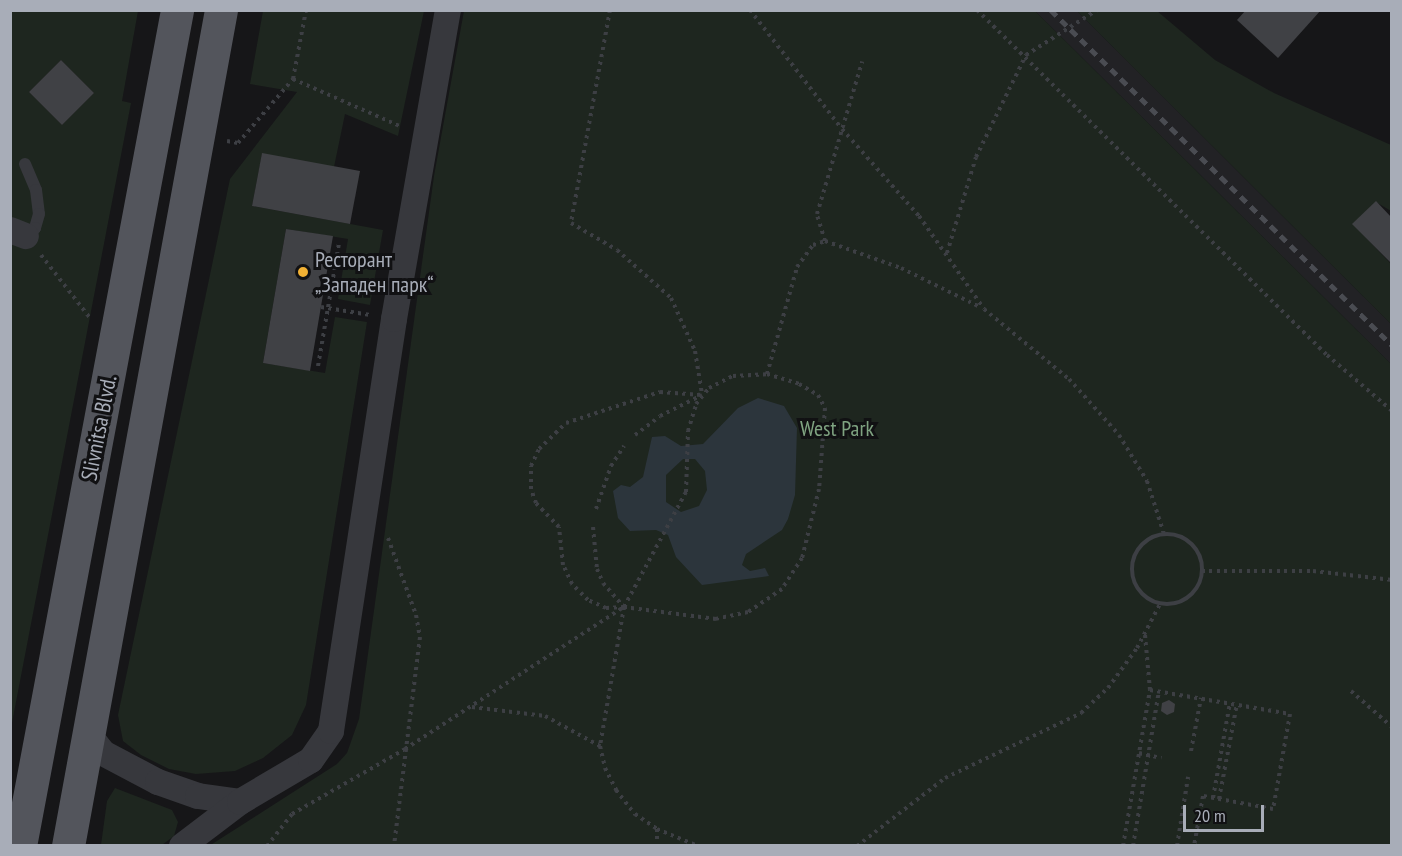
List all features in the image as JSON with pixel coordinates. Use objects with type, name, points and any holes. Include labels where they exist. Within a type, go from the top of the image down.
[{"type":"main road","name":"Slivnitsa Blvd.","points":[[20,846],[177,10]]},
{"type":"main road","name":"Slivnitsa Blvd.","points":[[68,846],[221,10]]},
{"type":"street","points":[[182,846],[240,802],[311,760],[331,731],[394,319],[448,10]]},
{"type":"street","points":[[89,735],[103,753],[158,782],[198,796],[240,802]]},
{"type":"lane","points":[[18,233],[35,228],[39,214],[26,164]]},
{"type":"path","points":[[227,141],[238,143],[293,78],[306,10]]},
{"type":"path","points":[[610,10],[571,223],[617,250],[671,298],[695,351],[702,395],[688,430],[688,486],[624,607],[600,746],[616,790],[634,814],[657,830],[698,846]]},
{"type":"path","points":[[750,10],[842,129],[947,253],[984,309]]},
{"type":"path","points":[[977,10],[1026,55],[1125,159],[1327,355],[1392,411]]},
{"type":"path","points":[[947,253],[976,157],[1026,55],[1097,10]]},
{"type":"path","points":[[862,62],[817,214],[819,234],[825,241],[901,268],[984,309],[1069,379],[1119,435],[1148,482],[1164,534]]},
{"type":"path","points":[[293,78],[426,138]]},
{"type":"path","points":[[18,233],[98,328]]},
{"type":"path","points":[[767,374],[797,267],[813,245],[825,241]]},
{"type":"path","points":[[318,366],[339,243]]},
{"type":"path","points":[[321,307],[394,319]]},
{"type":"path","points":[[634,435],[660,416],[702,395],[733,376],[767,374],[799,384],[818,395],[825,408],[819,489],[798,568],[782,589],[763,603],[731,617],[674,616],[624,607],[606,608],[588,600],[572,584],[563,566],[559,527],[536,503],[531,489],[531,466],[545,442],[566,423],[584,414],[660,392],[702,395]]},
{"type":"path","points":[[596,509],[611,466],[624,446]]},
{"type":"path","points":[[593,527],[597,568],[603,583],[624,607]]},
{"type":"path","points":[[1164,534],[1187,540],[1200,559],[1202,571],[1192,593],[1183,600],[1160,604],[1141,593],[1135,583],[1133,562],[1144,543],[1164,534]]},
{"type":"path","points":[[387,535],[420,637],[394,846]]},
{"type":"path","points":[[1202,571],[1313,571],[1392,580]]},
{"type":"path","points":[[857,846],[945,778],[1081,713],[1108,687],[1145,634],[1160,604]]},
{"type":"path","points":[[267,846],[292,814],[405,749],[624,607]]},
{"type":"path","points":[[1123,846],[1150,690],[1145,634]]},
{"type":"path","points":[[1150,690],[1290,714],[1273,809],[1203,796],[1194,846]]},
{"type":"path","points":[[1351,691],[1392,728]]},
{"type":"path","points":[[1133,846],[1159,692]]},
{"type":"path","points":[[1191,751],[1201,698]]},
{"type":"path","points":[[1213,798],[1230,703]]},
{"type":"path","points":[[1219,799],[1237,704]]},
{"type":"path","points":[[470,707],[492,707],[545,716],[600,746]]},
{"type":"path","points":[[1139,753],[1161,758]]},
{"type":"path","points":[[1177,846],[1188,777]]},
{"type":"path","points":[[657,830],[657,846]]},
{"type":"shaded area","points":[[1035,11],[1077,11],[1391,324],[1391,364]]},
{"type":"shaded area","points":[[758,398],[784,406],[797,428],[795,495],[782,530],[746,554],[742,565],[750,571],[765,568],[769,576],[702,585],[676,557],[668,535],[656,530],[630,531],[618,518],[613,491],[621,485],[630,487],[643,477],[652,437],[665,436],[681,446],[703,444],[738,408]],"holes":[[[683,459],[695,459],[705,471],[707,490],[699,506],[681,512],[666,502],[666,475]]]},
{"type":"green space","points":[[10,11],[138,11],[122,101],[131,103],[11,728]],"holes":[[[61,60],[94,93],[62,125],[29,92]]]},
{"type":"green space","points":[[263,11],[424,11],[398,136],[345,114],[334,167],[262,154],[252,206],[383,230],[370,305],[338,299],[348,239],[286,229],[263,363],[325,373],[335,317],[367,322],[306,705],[292,735],[263,758],[235,771],[196,774],[169,769],[141,755],[123,741],[118,715],[230,179],[297,92],[250,84]]},
{"type":"green space","name":"West Park","points":[[464,11],[1035,11],[1391,364],[1391,845],[209,846],[337,764],[347,753],[359,719],[434,176]]},
{"type":"green space","points":[[1077,11],[1157,11],[1215,60],[1274,93],[1391,145],[1391,211],[1376,202],[1353,224],[1391,264],[1391,324]]},
{"type":"green space","points":[[115,788],[172,810],[178,822],[174,836],[162,845],[101,845],[107,801]]},
{"type":"building","points":[[1246,10],[1321,10],[1278,58],[1237,20]]},
{"type":"building","points":[[61,60],[94,93],[62,125],[29,92]]},
{"type":"building","points":[[262,153],[360,171],[350,224],[252,206]]},
{"type":"building","points":[[1376,201],[1392,218],[1392,264],[1352,224]]},
{"type":"building","name":"Ресторант „Западен парк“","points":[[286,229],[333,236],[310,371],[263,363]]},
{"type":"building","points":[[1169,700],[1175,704],[1174,712],[1167,715],[1161,711],[1162,703]]},
{"type":"railway","points":[[1051,10],[1392,345]]},
{"type":"place","name":"Ресторант „Западен парк“","points":[[303,272]]}]
